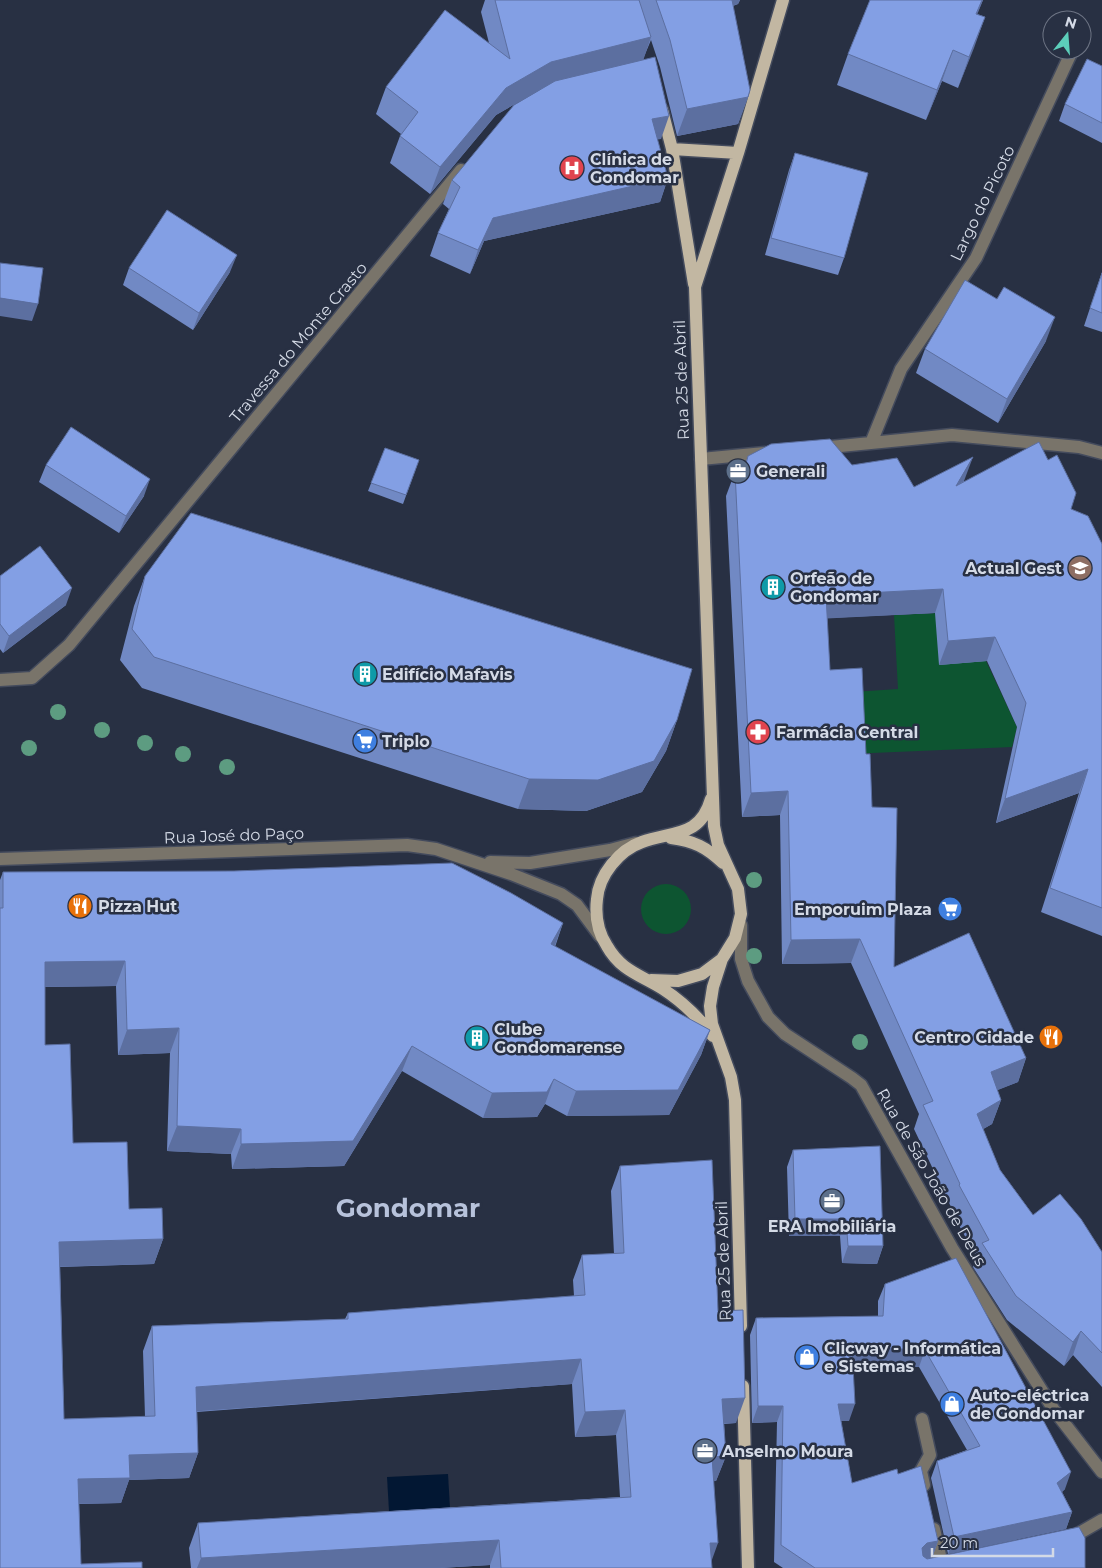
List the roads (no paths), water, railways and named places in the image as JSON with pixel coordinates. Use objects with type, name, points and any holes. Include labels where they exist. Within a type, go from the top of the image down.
[{"type":"main road","name":"Rua 25 de Abril","points":[[742,1339],[735,1100],[731,1077],[712,1024],[710,1006],[712,987],[722,959],[735,938],[741,914],[738,889],[718,845],[714,826],[695,286],[738,153],[783,0]]},
{"type":"main road","points":[[658,97],[672,150],[695,286]]},
{"type":"main road","points":[[672,150],[738,153]]},
{"type":"main road","name":"Rua 25 de Abril","points":[[713,771],[709,808],[700,821],[680,834],[641,842],[621,854],[606,871],[603,878],[598,892],[596,915],[601,937],[613,956],[630,972],[663,989],[682,1002],[696,1015],[720,1046]]},
{"type":"main road","name":"Rua 25 de Abril","points":[[663,837],[686,840],[709,849],[727,867]]},
{"type":"main road","name":"Rua 25 de Abril","points":[[642,978],[678,982],[702,974],[722,959]]},
{"type":"main road","points":[[743,1369],[748,1568]]},
{"type":"street","name":"Largo do Picoto","points":[[871,443],[901,369],[976,258],[1067,60]]},
{"type":"street","name":"Travessa do Monte Crasto","points":[[0,680],[32,678],[69,645],[468,161]]},
{"type":"street","points":[[805,449],[952,435],[1079,447],[1102,453]]},
{"type":"street","points":[[701,459],[776,452]]},
{"type":"street","name":"Rua José do Paço","points":[[468,859],[498,863],[530,862],[610,850],[641,842]]},
{"type":"street","name":"Rua José do Paço","points":[[0,859],[407,845],[436,849],[468,859],[561,894],[577,905],[601,937]]},
{"type":"street","name":"Rua de São João de Deus","points":[[741,914],[741,959],[748,981],[768,1017],[785,1034],[861,1085],[967,1272],[1054,1410],[1102,1472]]},
{"type":"street","points":[[922,1418],[930,1455],[921,1471],[927,1499]]},
{"type":"street","points":[[932,1517],[942,1564]]},
{"type":"street","points":[[1057,1539],[1076,1535],[1102,1520]]},
{"type":"water","points":[[448,1474],[450,1508],[389,1511],[387,1477]]},
{"type":"place","name":"Clínica de Gondomar","points":[[572,168]]},
{"type":"place","name":"Generali","points":[[738,471]]},
{"type":"place","name":"Actual Gest","points":[[1080,568]]},
{"type":"place","name":"Orfeão de Gondomar","points":[[773,587]]},
{"type":"place","name":"Edifício Mafavis","points":[[365,674]]},
{"type":"place","name":"Farmácia Central","points":[[758,732]]},
{"type":"place","name":"Triplo","points":[[365,741]]},
{"type":"place","name":"Pizza Hut","points":[[80,906]]},
{"type":"place","name":"Emporuim Plaza","points":[[950,909]]},
{"type":"place","name":"Centro Cidade","points":[[1051,1037]]},
{"type":"place","name":"Clube Gondomarense","points":[[477,1038]]},
{"type":"place","name":"ERA Imobiliária","points":[[832,1201]]},
{"type":"place","name":"Clicway - Informática e Sistemas","points":[[807,1357]]},
{"type":"place","name":"Auto-eléctrica de Gondomar","points":[[952,1404]]},
{"type":"place","name":"Anselmo Moura","points":[[705,1451]]},
{"type":"district","name":"Gondomar","points":[[408,1208]]}]
